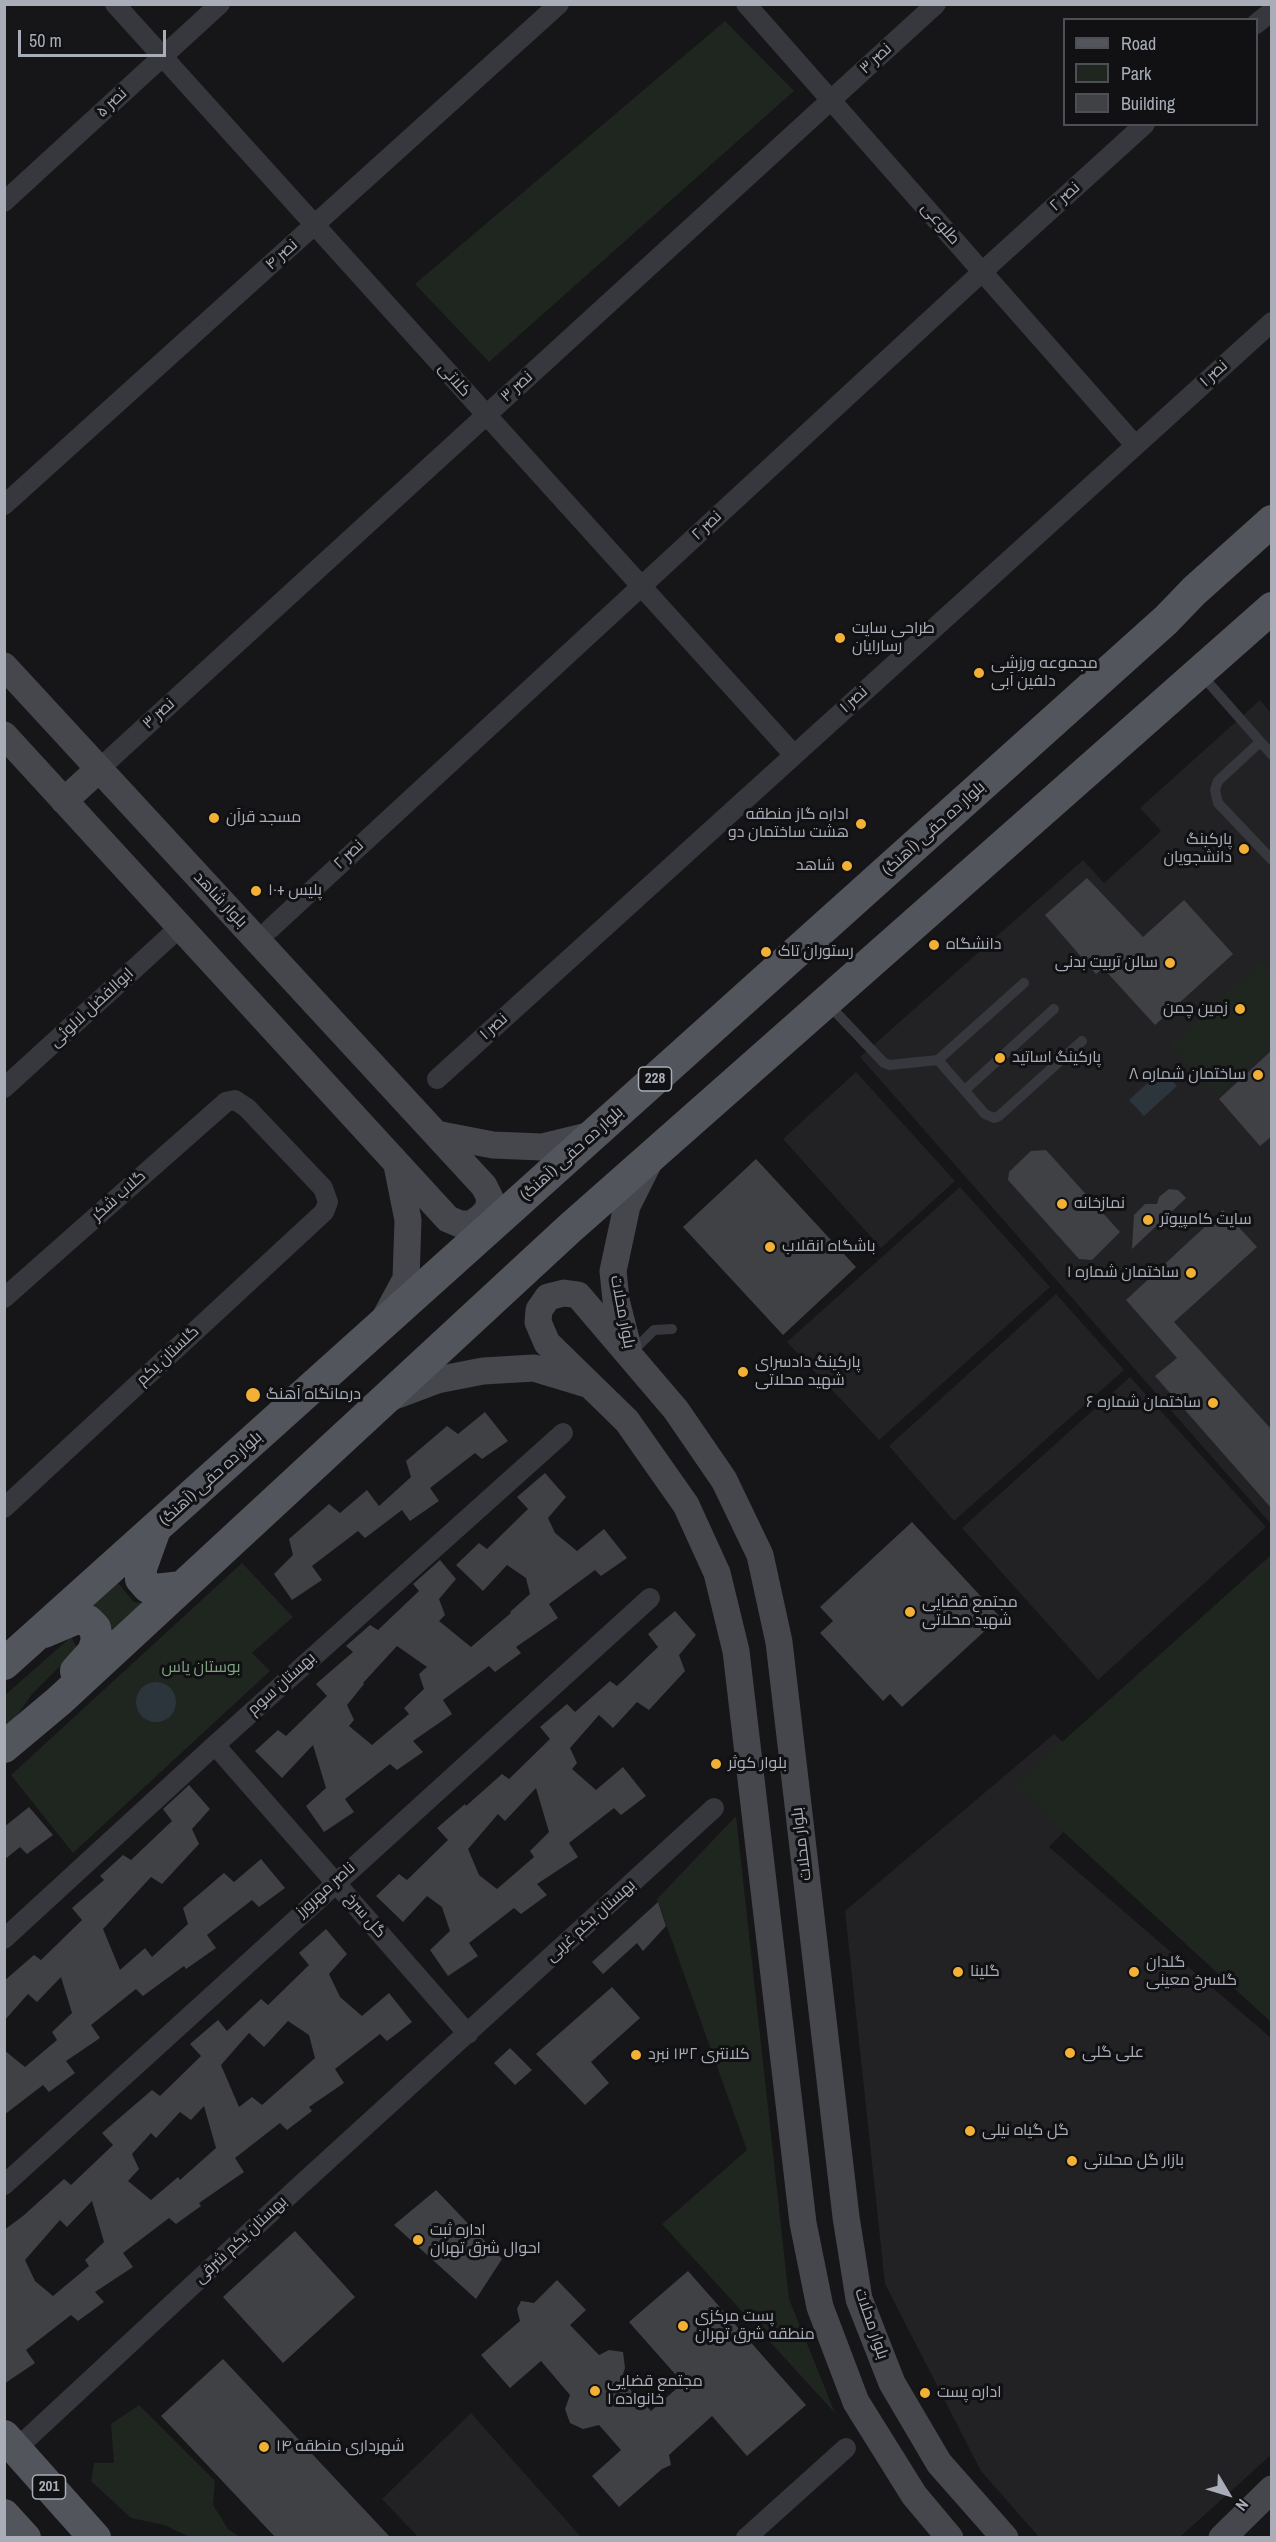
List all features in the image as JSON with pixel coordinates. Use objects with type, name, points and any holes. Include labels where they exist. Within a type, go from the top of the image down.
[{"type":"main road","name":"بلوار ده حقی (آهنگ)","points":[[4,1664],[155,1531],[1166,620],[1194,591],[1272,520]]},
{"type":"main road","points":[[4,1747],[59,1701],[652,1156],[1145,718],[1272,609]]},
{"type":"main road","name":"بلوار شاهد","points":[[4,666],[484,1186],[490,1198],[488,1210],[471,1224],[460,1224],[448,1219],[397,1164]]},
{"type":"main road","points":[[4,735],[397,1164],[408,1220],[406,1279],[381,1326]]},
{"type":"main road","points":[[64,801],[99,769]]},
{"type":"main road","points":[[436,1134],[493,1145],[542,1147],[595,1134]]},
{"type":"main road","name":"بلوار محلات","points":[[652,1156],[627,1206],[613,1271],[616,1300],[629,1354],[676,1410],[724,1480],[760,1555],[779,1642],[846,2217],[859,2299],[892,2383],[939,2463],[1005,2538]]},
{"type":"main road","points":[[629,1354],[578,1295],[564,1293],[548,1297],[539,1310],[538,1322],[547,1342],[627,1421],[686,1505],[717,1573],[736,1651],[803,2223],[820,2307],[856,2402],[914,2495],[950,2538]]},
{"type":"main road","points":[[385,1400],[437,1380],[483,1371],[534,1368],[593,1386]]},
{"type":"main road","points":[[155,1531],[141,1569],[141,1579],[148,1587],[155,1590],[182,1587]]},
{"type":"main road","points":[[30,1724],[93,1652],[97,1640],[95,1628],[88,1621],[77,1618],[36,1635]]},
{"type":"main road","name":"201","points":[[10,2443],[94,2538]]},
{"type":"main road","points":[[1222,2538],[1272,2489]]},
{"type":"main road","points":[[4,2515],[25,2538]]},
{"type":"street","name":"کلاتی","points":[[115,4],[794,755]]},
{"type":"street","name":"نصر ۵","points":[[4,202],[220,4]]},
{"type":"street","name":"نصر ۴","points":[[4,505],[559,4]]},
{"type":"street","name":"طلوعی","points":[[746,4],[1135,445]]},
{"type":"street","name":"نصر ۳","points":[[99,769],[936,4]]},
{"type":"street","points":[[1258,23],[1272,11]]},
{"type":"street","name":"نصر ۲","points":[[270,929],[1143,126]]},
{"type":"street","name":"نصر ۱","points":[[437,1079],[1272,322]]},
{"type":"street","name":"ابوالفضل لالوئی","points":[[4,1088],[180,927]]},
{"type":"street","name":"گلاب شکر","points":[[4,1298],[226,1102],[235,1100],[247,1108],[322,1188],[328,1202]]},
{"type":"street","name":"گلستان یکم","points":[[4,1508],[324,1212],[328,1202]]},
{"type":"street","name":"بهستان سوم","points":[[4,1938],[563,1433]]},
{"type":"street","name":"ناصر مهرورز","points":[[4,2185],[650,1598]]},
{"type":"street","name":"گل سرخ","points":[[215,1745],[468,2034]]},
{"type":"street","name":"بهستان یکم غربی","points":[[468,2034],[714,1808]]},
{"type":"street","name":"بهستان یکم شرقی","points":[[10,2443],[468,2034]]},
{"type":"street","points":[[746,2538],[846,2448]]},
{"type":"lane","points":[[1200,673],[1272,755]]},
{"type":"lane","points":[[1260,742],[1218,782],[1215,790],[1218,803],[1272,860]]},
{"type":"lane","points":[[826,1002],[884,1063],[890,1065],[938,1060],[1024,983]]},
{"type":"lane","points":[[964,1090],[1054,1008]]},
{"type":"lane","points":[[938,1060],[986,1114],[994,1118],[1082,1041]]},
{"type":"lane","points":[[629,1354],[654,1330],[672,1329]]},
{"type":"shaded area","points":[[1260,700],[1271,713],[1271,1524],[860,1057],[1083,860],[1104,883],[1161,831],[1140,808]]},
{"type":"shaded area","points":[[1162,1070],[1177,1086],[1144,1116],[1129,1100]]},
{"type":"shaded area","points":[[856,1072],[955,1181],[881,1248],[783,1139]]},
{"type":"shaded area","points":[[960,1187],[1050,1287],[879,1440],[787,1342]]},
{"type":"shaded area","points":[[1056,1294],[1124,1370],[954,1521],[889,1446]]},
{"type":"shaded area","points":[[1130,1377],[1266,1527],[1098,1680],[962,1528]]},
{"type":"shaded area","points":[[156,1682],[170,1688],[176,1702],[170,1716],[156,1722],[142,1716],[136,1702],[142,1688]]},
{"type":"shaded area","name":"بازار گل محلاتی","points":[[1054,1734],[1108,1785],[1049,1847],[1271,2038],[1271,2455],[1180,2537],[1039,2537],[981,2471],[885,2284],[845,1911]]},
{"type":"shaded area","points":[[471,2413],[581,2537],[418,2537],[382,2499]]},
{"type":"green space","points":[[725,21],[794,91],[489,362],[415,284]]},
{"type":"green space","name":"زمین چمن","points":[[1261,961],[1271,973],[1271,1046],[1217,1097],[1170,1045]]},
{"type":"green space","points":[[1271,1555],[1271,2022],[1013,1786]]},
{"type":"green space","name":"بوستان یاس","points":[[242,1563],[293,1617],[252,1653],[270,1671],[73,1853],[11,1775]]},
{"type":"green space","points":[[118,1583],[134,1602],[151,1604],[107,1643],[109,1620],[100,1613],[82,1608]]},
{"type":"green space","points":[[71,1637],[76,1646],[72,1658],[58,1668],[33,1693],[5,1732],[5,1695]]},
{"type":"green space","points":[[736,1816],[789,2299],[835,2413],[662,2224],[747,2150],[657,1899]]},
{"type":"green space","points":[[139,2405],[215,2481],[213,2505],[228,2529],[240,2537],[190,2537],[164,2525],[131,2518],[91,2481],[94,2463],[114,2463],[111,2424]]},
{"type":"building","name":"سالن تربیت بدنی","points":[[1087,878],[1143,937],[1184,900],[1233,954],[1155,1025],[1103,968],[1096,974],[1045,915]]},
{"type":"building","name":"ساختمان شماره ۸","points":[[1272,1050],[1272,1136],[1260,1146],[1219,1099]]},
{"type":"building","name":"نمازخانه","points":[[1046,1150],[1120,1232],[1092,1260],[1079,1259],[1008,1180],[1009,1172],[1031,1151]]},
{"type":"building","name":"باشگاه انقلاب","points":[[756,1159],[856,1267],[783,1335],[683,1227]]},
{"type":"building","name":"سایت کامپیوتر","points":[[1169,1189],[1178,1190],[1186,1198],[1132,1249],[1134,1215],[1145,1204],[1157,1204],[1159,1197]]},
{"type":"building","points":[[1223,1210],[1257,1247],[1174,1322],[1272,1430],[1272,1509],[1155,1376],[1177,1358],[1126,1300]]},
{"type":"building","points":[[485,1412],[508,1441],[482,1459],[475,1453],[430,1488],[439,1501],[410,1521],[402,1510],[365,1538],[358,1531],[312,1566],[322,1580],[292,1600],[274,1574],[293,1555],[289,1539],[329,1504],[340,1513],[367,1490],[379,1506],[411,1477],[406,1461],[447,1426],[458,1434]]},
{"type":"building","points":[[545,1473],[566,1497],[548,1518],[555,1533],[577,1551],[604,1529],[627,1558],[601,1576],[595,1570],[549,1604],[558,1618],[516,1647],[521,1653],[495,1672],[489,1666],[443,1700],[452,1714],[413,1741],[423,1752],[397,1770],[390,1764],[345,1799],[354,1812],[324,1832],[306,1806],[326,1788],[313,1745],[282,1778],[255,1751],[278,1730],[286,1736],[327,1696],[316,1684],[353,1652],[346,1646],[370,1625],[378,1630],[419,1591],[413,1584],[440,1560],[456,1579],[439,1599],[445,1615],[439,1621],[471,1647],[511,1613],[530,1594],[526,1578],[507,1565],[483,1591],[456,1565],[479,1543],[487,1549],[528,1509],[517,1497]],"holes":[[[397,1646],[427,1667],[419,1674],[424,1689],[404,1708],[409,1714],[372,1745],[349,1726],[354,1720],[347,1705],[363,1683]]]},
{"type":"building","name":"مجتمع قضایی شهید محلاتی","points":[[912,1522],[1000,1617],[902,1707],[890,1694],[883,1701],[820,1633],[833,1621],[820,1607]]},
{"type":"building","points":[[675,1611],[696,1635],[679,1655],[685,1671],[649,1710],[637,1702],[613,1728],[599,1715],[570,1748],[577,1763],[572,1769],[596,1790],[623,1767],[646,1796],[621,1815],[614,1808],[569,1843],[578,1857],[537,1884],[547,1895],[521,1914],[514,1908],[469,1943],[478,1956],[448,1976],[430,1950],[450,1931],[442,1907],[427,1896],[403,1922],[376,1896],[399,1874],[407,1880],[448,1840],[437,1828],[502,1774],[509,1779],[550,1739],[540,1727],[567,1704],[575,1712],[610,1681],[617,1686],[658,1647],[648,1634]],"holes":[[[536,1788],[549,1832],[530,1851],[534,1857],[497,1889],[479,1875],[468,1849],[498,1814],[505,1821]]]},
{"type":"building","points":[[189,1785],[210,1809],[192,1829],[199,1844],[162,1884],[151,1877],[103,1929],[120,1970],[145,1948],[152,1957],[188,1924],[183,1908],[224,1873],[234,1882],[261,1859],[285,1888],[259,1907],[252,1900],[207,1935],[216,1948],[186,1969],[184,1966],[143,1996],[136,1989],[91,2025],[100,2038],[66,2061],[75,2073],[49,2092],[43,2085],[4,2115],[4,2050],[25,2067],[57,2040],[52,2032],[72,2013],[61,1977],[37,2002],[28,1994],[4,2021],[4,1981],[34,1955],[41,1960],[82,1920],[72,1908],[104,1880],[100,1876],[123,1855],[131,1860],[172,1821],[163,1809]]},
{"type":"building","points":[[29,1807],[53,1835],[27,1854],[20,1847],[4,1860],[4,1827]]},
{"type":"building","points":[[658,1902],[666,1926],[643,1951],[637,1943],[603,1974],[592,1962]]},
{"type":"building","points":[[326,1929],[347,1954],[329,1974],[340,1997],[362,2016],[389,1993],[412,2022],[387,2041],[380,2034],[335,2069],[344,2083],[309,2107],[312,2111],[287,2130],[280,2123],[235,2158],[244,2172],[199,2203],[201,2206],[176,2224],[169,2218],[123,2253],[133,2267],[95,2292],[104,2302],[78,2321],[71,2315],[26,2350],[35,2363],[4,2384],[4,2230],[64,2179],[71,2185],[113,2145],[102,2133],[152,2090],[160,2096],[201,2056],[190,2044],[218,2020],[227,2031],[261,1999],[268,2005],[309,1965],[299,1953]],"holes":[[[288,2021],[309,2035],[315,2058],[262,2105],[252,2097],[239,2107],[221,2065],[249,2033],[264,2047]],[[204,2106],[216,2148],[180,2180],[178,2177],[151,2200],[128,2181],[139,2169],[132,2154],[151,2133],[156,2138],[180,2112],[191,2120]],[[92,2201],[104,2242],[85,2260],[89,2266],[53,2296],[35,2281],[25,2260],[60,2220],[67,2227]]]},
{"type":"building","points":[[612,1987],[640,2018],[591,2062],[609,2083],[585,2105],[536,2054]]},
{"type":"building","points":[[510,2048],[532,2070],[515,2085],[494,2063]]},
{"type":"building","points":[[436,2190],[502,2259],[476,2299],[394,2225]]},
{"type":"building","points":[[295,2231],[355,2297],[283,2363],[223,2297]]},
{"type":"building","points":[[688,2271],[806,2405],[747,2456],[712,2416],[669,2455],[671,2465],[662,2469],[619,2507],[592,2476],[621,2450],[599,2425],[583,2429],[570,2423],[565,2409],[570,2395],[541,2361],[510,2388],[481,2355],[520,2321],[517,2309],[521,2301],[534,2303],[557,2280],[586,2310],[570,2325],[599,2355],[609,2350],[623,2352],[625,2368],[621,2380],[651,2411],[683,2383],[629,2322]]},
{"type":"building","points":[[223,2359],[391,2538],[276,2538],[161,2416]]},
{"type":"place","name":"طراحی سایت رسارایان","points":[[840,638]]},
{"type":"place","name":"مجموعه ورزشی دلفین آبی","points":[[979,673]]},
{"type":"place","name":"مسجد قرآن","points":[[214,818]]},
{"type":"place","name":"اداره گاز منطقه هشت ساختمان دو","points":[[861,824]]},
{"type":"place","name":"پارکینگ دانشجویان","points":[[1244,849]]},
{"type":"place","name":"شاهد","points":[[847,866]]},
{"type":"place","name":"پلیس +۱۰","points":[[256,891]]},
{"type":"place","name":"دانشگاه","points":[[934,945]]},
{"type":"place","name":"رستوران تاک","points":[[766,952]]},
{"type":"place","name":"سالن تربیت بدنی","points":[[1170,963]]},
{"type":"place","name":"زمین چمن","points":[[1240,1009]]},
{"type":"place","name":"پارکینگ اساتید","points":[[1000,1058]]},
{"type":"place","name":"ساختمان شماره ۸","points":[[1258,1075]]},
{"type":"place","name":"نمازخانه","points":[[1062,1204]]},
{"type":"place","name":"سایت کامپیوتر","points":[[1148,1220]]},
{"type":"place","name":"باشگاه انقلاب","points":[[770,1247]]},
{"type":"place","name":"ساختمان شماره ۱","points":[[1191,1273]]},
{"type":"place","name":"پارکینگ دادسرای شهید محلاتی","points":[[743,1372]]},
{"type":"place","name":"درمانگاه آهنگ","points":[[253,1395]]},
{"type":"place","name":"ساختمان شماره ۶","points":[[1213,1403]]},
{"type":"place","name":"مجتمع قضایی شهید محلاتی","points":[[910,1612]]},
{"type":"place","name":"بلوار کوثر","points":[[716,1764]]},
{"type":"place","name":"گلينا","points":[[958,1972]]},
{"type":"place","name":"گلدان گلسرخ معینی","points":[[1134,1972]]},
{"type":"place","name":"علی گلی","points":[[1070,2053]]},
{"type":"place","name":"کلانتری ۱۳۲ نبرد","points":[[636,2055]]},
{"type":"place","name":"گل گیاه نیلی","points":[[970,2131]]},
{"type":"place","name":"بازار گل محلاتی","points":[[1072,2161]]},
{"type":"place","name":"اداره ثبت احوال شرق تهران","points":[[418,2240]]},
{"type":"place","name":"پست مرکزی منطقه شرق تهران","points":[[683,2326]]},
{"type":"place","name":"مجتمع قضایی خانواده ۱","points":[[595,2391]]},
{"type":"place","name":"اداره پست","points":[[925,2393]]},
{"type":"place","name":"شهرداری منطقه ۱۴","points":[[264,2447]]}]
